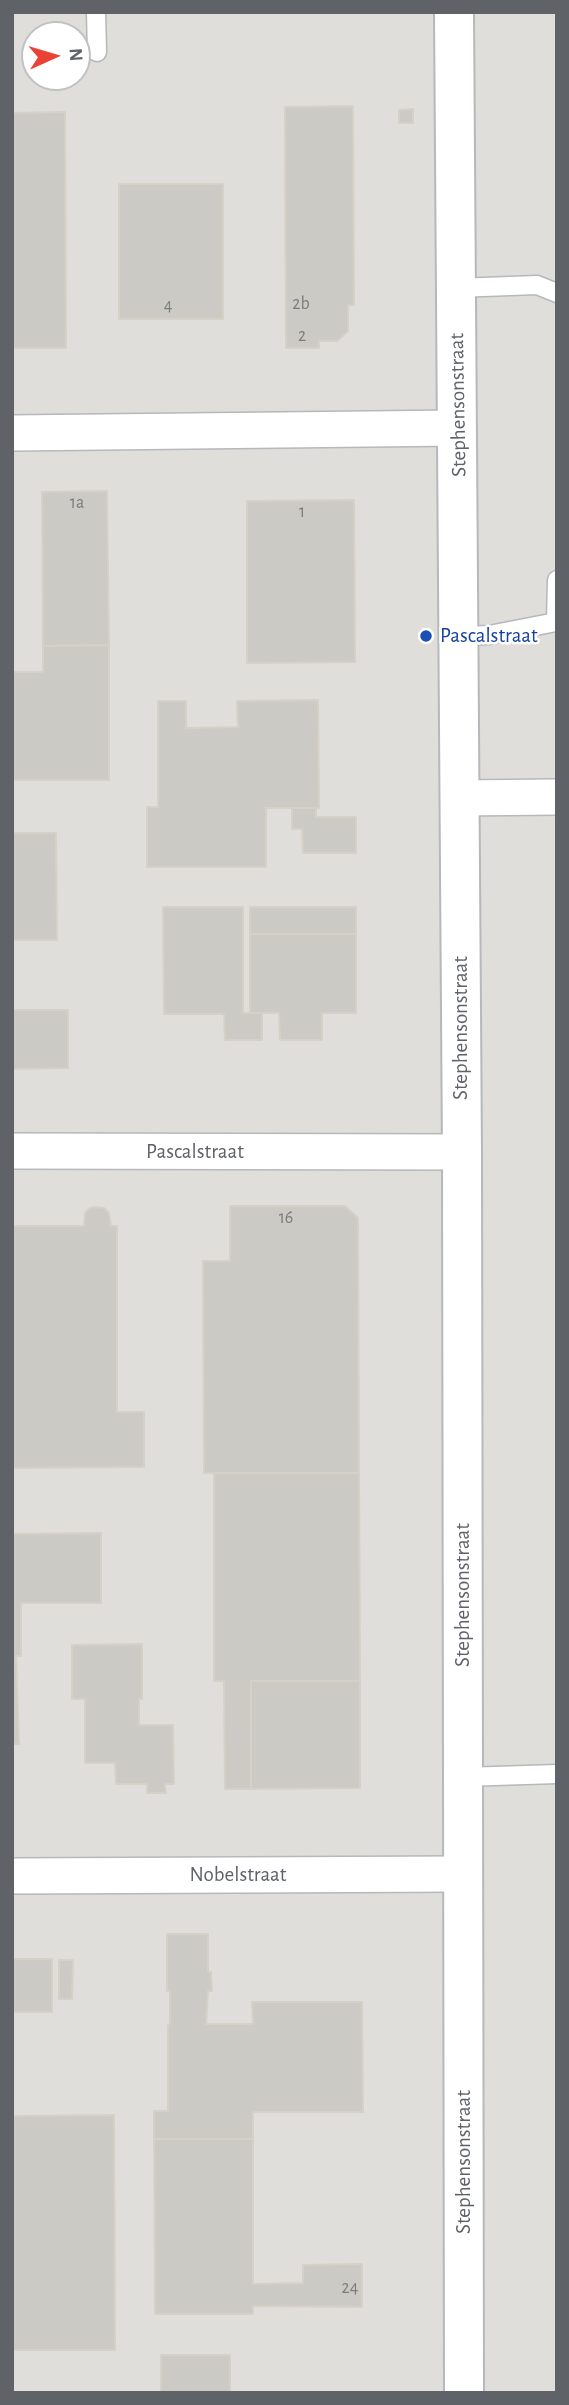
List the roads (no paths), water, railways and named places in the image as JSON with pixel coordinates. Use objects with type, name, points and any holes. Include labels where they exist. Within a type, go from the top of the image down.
[{"type":"street","name":"Stephensonstraat","points":[[454,12],[460,636],[464,2393]]},
{"type":"street","points":[[12,433],[458,428]]},
{"type":"street","points":[[459,798],[557,797]]},
{"type":"street","name":"Pascalstraat","points":[[12,1151],[462,1152]]},
{"type":"street","name":"Nobelstraat","points":[[12,1876],[463,1874]]},
{"type":"lane","points":[[96,12],[97,52]]},
{"type":"lane","points":[[456,288],[537,285],[557,293]]},
{"type":"lane","points":[[460,636],[489,635],[556,622],[557,580]]},
{"type":"lane","points":[[463,1777],[557,1773]]},
{"type":"place","name":"Pascalstraat","points":[[426,636]]}]
